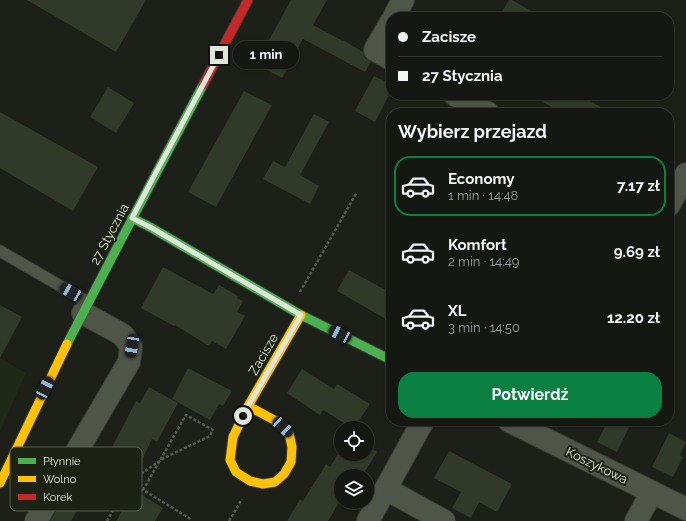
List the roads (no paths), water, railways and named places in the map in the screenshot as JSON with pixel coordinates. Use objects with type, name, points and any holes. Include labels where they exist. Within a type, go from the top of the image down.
[{"type":"street","name":"27 Stycznia","points":[[17,447],[85,308],[248,0]]},
{"type":"street","points":[[397,12],[403,0]]},
{"type":"street","points":[[386,31],[375,50],[386,56]]},
{"type":"street","points":[[465,100],[479,108]]},
{"type":"street","points":[[674,196],[686,174]]},
{"type":"street","points":[[132,218],[301,315],[386,358]]},
{"type":"street","points":[[79,447],[129,362],[132,346],[123,335],[85,308]]},
{"type":"street","name":"Zacisze","points":[[248,406],[276,421],[289,433],[292,447],[291,462],[284,474],[275,482],[263,484],[250,481],[236,472],[230,460],[233,437],[248,406],[301,315]]},
{"type":"street","points":[[368,521],[420,426]]},
{"type":"street","name":"Koszykowa","points":[[532,426],[545,429],[652,492],[686,509]]},
{"type":"street","name":"27 Stycznia","points":[[0,483],[10,461]]},
{"type":"street","points":[[386,489],[444,521]]},
{"type":"street","points":[[636,521],[652,492]]},
{"type":"street","points":[[36,521],[42,511]]},
{"type":"lane","points":[[0,251],[85,308]]}]
